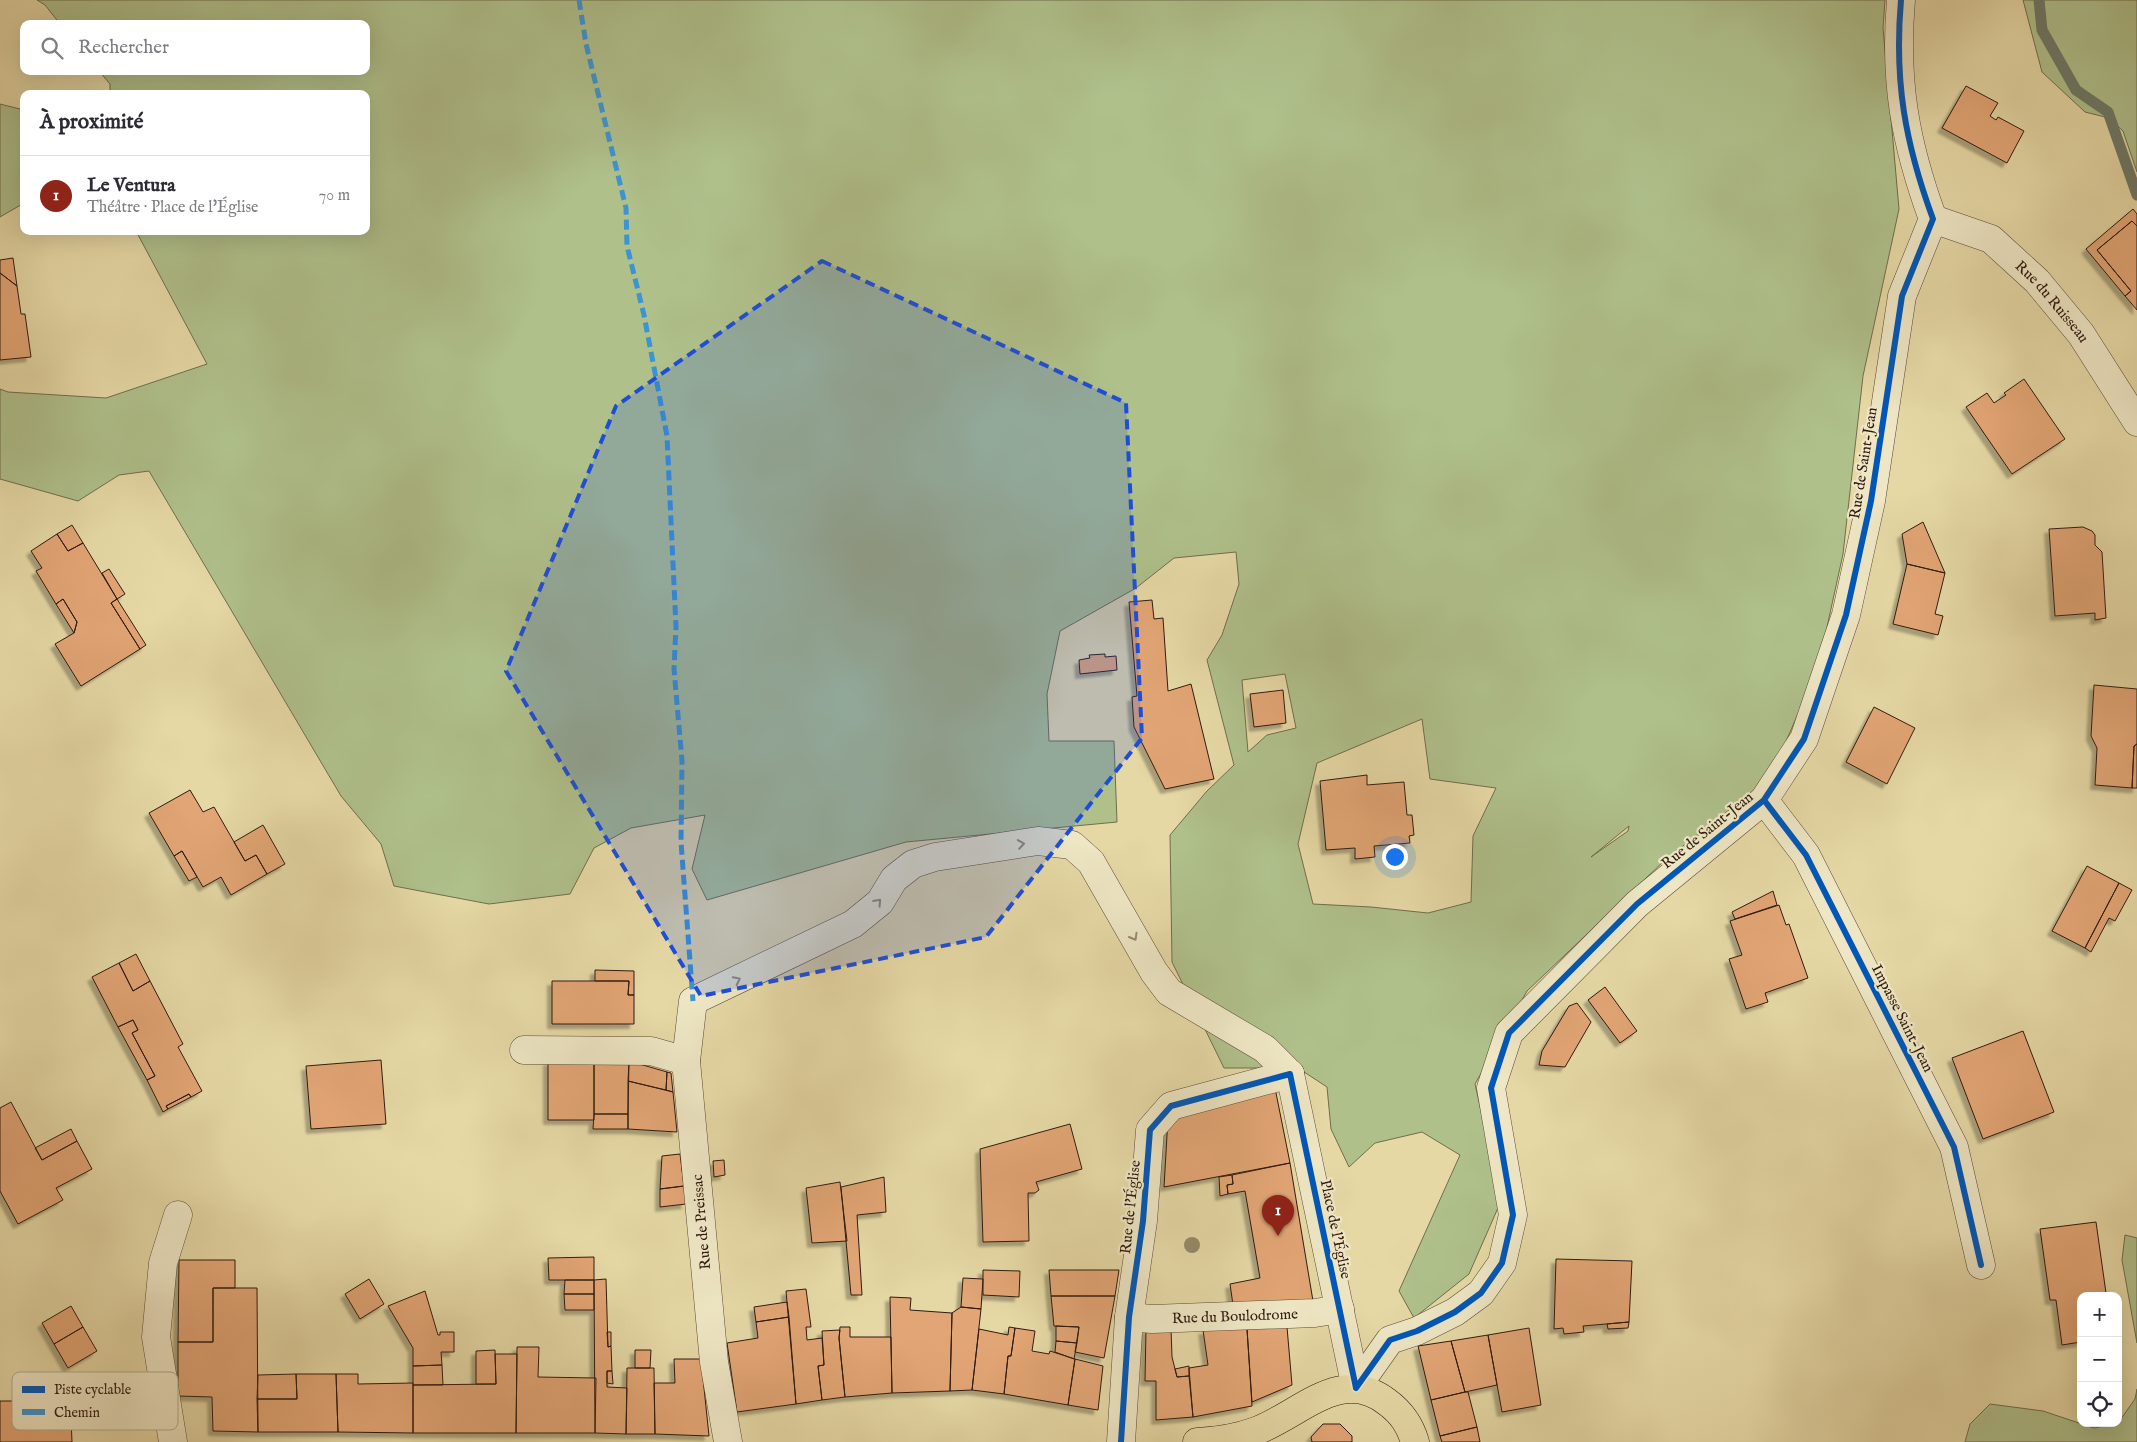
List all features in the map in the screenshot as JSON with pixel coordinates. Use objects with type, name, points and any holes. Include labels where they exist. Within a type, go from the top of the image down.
[{"type":"main road","points":[[1197,1442],[1218,1441],[1257,1431],[1326,1394],[1344,1388],[1356,1388],[1376,1393],[1398,1411],[1410,1428],[1415,1442]]},
{"type":"street","points":[[1901,0],[1899,65],[1905,124],[1918,176],[1933,219]]},
{"type":"street","name":"Rue du Ruisseau","points":[[1933,219],[1991,239],[2038,281],[2081,334],[2137,422]]},
{"type":"street","name":"Rue de Saint-Jean","points":[[1356,1388],[1390,1340],[1417,1331],[1455,1312],[1481,1293],[1502,1263],[1514,1215],[1491,1088],[1509,1033],[1637,904],[1764,800],[1804,739],[1846,615],[1871,501],[1902,296],[1933,219]]},
{"type":"street","name":"Impasse Saint-Jean","points":[[1764,800],[1806,855],[1954,1147],[1981,1265]]},
{"type":"street","name":"Rue de Preissac","points":[[728,1442],[714,1362],[686,1061],[693,1001],[853,924],[880,902],[894,879],[913,864],[935,857],[1038,841],[1072,845],[1091,862],[1154,972],[1169,992],[1266,1049],[1290,1074]]},
{"type":"street","points":[[524,1050],[651,1051],[686,1061]]},
{"type":"street","name":"Place de l'Église","points":[[1290,1074],[1356,1388]]},
{"type":"street","name":"Rue de l'Église","points":[[1121,1442],[1129,1317],[1143,1221],[1150,1130],[1171,1106],[1290,1074]]},
{"type":"street","points":[[162,1372],[156,1337],[163,1263],[178,1215]]},
{"type":"street","name":"Rue du Boulodrome","points":[[1129,1317],[1152,1319],[1305,1314],[1340,1309]]},
{"type":"highlighted area","points":[[822,261],[1126,403],[1142,738],[986,937],[701,996],[506,671],[616,406]]},
{"type":"green space","points":[[37,0],[1885,0],[1883,28],[1899,209],[1863,376],[1843,554],[1818,668],[1770,778],[1665,860],[1527,991],[1475,1084],[1501,1201],[1469,1274],[1414,1318],[1399,1291],[1460,1155],[1422,1132],[1375,1143],[1349,1167],[1331,1129],[1327,1087],[1298,1068],[1224,1068],[1172,962],[1170,835],[1207,791],[1234,765],[1207,660],[1222,635],[1239,584],[1236,552],[1174,558],[1136,588],[1060,631],[1047,694],[1049,741],[1114,741],[1117,822],[906,842],[707,900],[692,869],[705,815],[631,828],[594,848],[570,894],[489,904],[394,886],[381,844],[341,796],[149,471],[119,475],[78,501],[0,479],[0,389],[8,392],[106,398],[207,364],[138,235],[370,235],[370,90],[110,90],[110,84],[102,75],[370,75],[370,20],[57,20],[45,5]],"holes":[[[1285,674],[1296,728],[1267,735],[1248,752],[1242,680]],[[1422,719],[1430,779],[1496,788],[1473,836],[1471,902],[1428,913],[1371,907],[1313,904],[1298,844],[1317,763]],[[1629,826],[1628,831],[1591,857]]]},
{"type":"green space","points":[[2023,0],[2137,0],[2137,172],[2123,131],[2109,118],[2085,112],[2042,72]]},
{"type":"green space","points":[[0,104],[20,109],[20,205],[0,217]]},
{"type":"green space","points":[[2125,1235],[2137,1238],[2137,1343],[2122,1260]]},
{"type":"green space","points":[[2137,1389],[2137,1442],[1965,1442],[1970,1424],[1990,1404],[2043,1411],[2077,1422],[2077,1427],[2094,1428],[2122,1427],[2122,1417],[2135,1399]]},
{"type":"building","points":[[1966,86],[1998,103],[1990,116],[1996,120],[1998,117],[2024,131],[2007,163],[1942,128]]},
{"type":"building","points":[[2133,209],[2137,214],[2137,226],[2132,221],[2097,250],[2131,291],[2125,296],[2086,249]]},
{"type":"building","points":[[2132,221],[2137,226],[2137,310],[2125,296],[2131,291],[2097,250]]},
{"type":"building","points":[[13,258],[17,286],[0,273],[0,260]]},
{"type":"building","points":[[0,273],[17,286],[21,314],[25,314],[31,357],[0,360]]},
{"type":"building","points":[[2024,379],[2065,439],[2012,474],[1966,407],[1987,393],[1994,403],[2006,395],[2004,393]]},
{"type":"building","points":[[1923,522],[1945,573],[1907,564],[1902,534]]},
{"type":"building","points":[[72,525],[83,543],[68,551],[57,534]]},
{"type":"building","points":[[2083,527],[2092,531],[2095,535],[2095,545],[2102,552],[2106,618],[2095,620],[2095,613],[2055,616],[2049,529]]},
{"type":"building","points":[[57,534],[68,551],[83,543],[117,599],[111,603],[140,649],[81,686],[55,644],[74,633],[77,622],[63,599],[56,604],[36,571],[42,568],[31,551]]},
{"type":"building","points":[[1907,564],[1945,573],[1935,614],[1943,616],[1938,635],[1893,624]]},
{"type":"building","points":[[109,569],[125,594],[117,599],[102,573]]},
{"type":"building","points":[[63,599],[77,622],[74,633],[56,604]]},
{"type":"building","points":[[117,599],[146,645],[140,649],[111,603]]},
{"type":"building","points":[[1152,600],[1154,619],[1163,618],[1168,691],[1191,684],[1214,779],[1165,789],[1134,727],[1132,697],[1137,696],[1129,602]]},
{"type":"building","points":[[1105,654],[1105,657],[1116,656],[1117,670],[1080,674],[1079,660],[1090,658],[1089,655]]},
{"type":"building","points":[[2094,685],[2137,689],[2137,744],[2134,746],[2132,788],[2095,785],[2097,748],[2091,736]]},
{"type":"building","points":[[1283,690],[1286,723],[1254,727],[1250,694]]},
{"type":"building","points":[[1874,707],[1915,728],[1887,784],[1846,762]]},
{"type":"building","points":[[2137,744],[2137,788],[2132,788],[2134,746]]},
{"type":"building","points":[[1367,775],[1367,785],[1404,782],[1407,815],[1412,815],[1414,835],[1409,836],[1410,843],[1374,846],[1375,857],[1355,859],[1355,848],[1326,850],[1320,781]]},
{"type":"building","points":[[190,790],[203,812],[214,807],[245,861],[256,855],[267,874],[231,895],[221,877],[203,887],[182,851],[174,856],[149,813]]},
{"type":"building","points":[[263,825],[285,864],[267,874],[256,855],[245,861],[234,842]]},
{"type":"building","points":[[182,851],[197,877],[189,881],[174,856]]},
{"type":"building","points":[[2087,866],[2119,883],[2085,948],[2052,931]]},
{"type":"building","points":[[2119,883],[2132,890],[2115,921],[2109,918],[2091,952],[2085,948]]},
{"type":"building","points":[[1773,891],[1777,905],[1735,919],[1732,912]]},
{"type":"building","points":[[1779,905],[1786,925],[1789,924],[1808,978],[1765,993],[1768,1002],[1746,1009],[1729,959],[1742,955],[1730,921]]},
{"type":"building","points":[[136,954],[150,981],[133,991],[119,963]]},
{"type":"building","points":[[119,963],[133,991],[150,981],[183,1044],[178,1047],[202,1091],[191,1097],[189,1094],[166,1106],[168,1109],[163,1112],[147,1080],[155,1076],[132,1033],[138,1030],[133,1020],[118,1027],[92,977]]},
{"type":"building","points":[[595,970],[634,971],[634,995],[628,995],[629,981],[595,981]]},
{"type":"building","points":[[552,981],[629,981],[628,995],[634,995],[634,1024],[552,1024]]},
{"type":"building","points":[[1605,987],[1637,1031],[1620,1043],[1588,1000]]},
{"type":"building","points":[[1577,1003],[1591,1022],[1565,1067],[1539,1065],[1542,1051],[1569,1006]]},
{"type":"building","points":[[133,1020],[138,1030],[132,1033],[155,1076],[147,1080],[118,1027]]},
{"type":"building","points":[[2023,1031],[2054,1112],[1983,1139],[1952,1058]]},
{"type":"building","points":[[381,1060],[386,1124],[311,1129],[306,1066]]},
{"type":"building","points":[[548,1061],[594,1061],[594,1120],[548,1120]]},
{"type":"building","points":[[594,1061],[629,1061],[628,1114],[594,1114]]},
{"type":"building","points":[[629,1061],[667,1072],[666,1090],[628,1081]]},
{"type":"building","points":[[667,1072],[671,1073],[673,1092],[666,1090]]},
{"type":"building","points":[[628,1081],[673,1092],[677,1132],[628,1129]]},
{"type":"building","points":[[1275,1088],[1290,1163],[1164,1187],[1168,1118]]},
{"type":"building","points":[[189,1094],[191,1097],[168,1109],[166,1106]]},
{"type":"building","points":[[11,1102],[42,1160],[77,1141],[92,1169],[56,1188],[63,1200],[18,1224],[0,1191],[0,1108]]},
{"type":"building","points":[[594,1114],[628,1114],[628,1129],[593,1129]]},
{"type":"building","points":[[1070,1124],[1082,1169],[1036,1182],[1039,1190],[1035,1193],[1028,1193],[1029,1241],[983,1242],[980,1149]]},
{"type":"building","points":[[71,1129],[77,1141],[42,1160],[35,1148]]},
{"type":"building","points":[[680,1154],[684,1186],[660,1189],[662,1156]]},
{"type":"building","points":[[724,1160],[725,1175],[714,1177],[713,1161]]},
{"type":"building","points":[[1290,1163],[1313,1301],[1233,1305],[1230,1284],[1260,1278],[1245,1191],[1228,1194],[1227,1185],[1233,1184],[1232,1175]]},
{"type":"building","points":[[1232,1175],[1233,1184],[1227,1185],[1228,1194],[1220,1196],[1219,1177]]},
{"type":"building","points":[[884,1177],[886,1212],[857,1215],[862,1295],[851,1295],[841,1187]]},
{"type":"building","points":[[840,1182],[847,1241],[812,1243],[806,1188]]},
{"type":"building","points":[[684,1186],[686,1204],[660,1207],[660,1189]]},
{"type":"building","points":[[2096,1222],[2106,1292],[2077,1292],[2077,1343],[2062,1345],[2056,1300],[2050,1300],[2040,1229]]},
{"type":"building","points":[[594,1257],[594,1280],[549,1280],[548,1258]]},
{"type":"building","points":[[1556,1259],[1632,1261],[1629,1322],[1583,1326],[1584,1332],[1564,1334],[1563,1328],[1554,1329]]},
{"type":"building","points":[[179,1260],[235,1260],[235,1288],[213,1288],[213,1342],[178,1342]]},
{"type":"building","points":[[983,1270],[1020,1271],[1019,1297],[983,1295]]},
{"type":"building","points":[[1049,1270],[1119,1270],[1115,1296],[1051,1296]]},
{"type":"building","points":[[963,1278],[983,1279],[981,1309],[961,1307]]},
{"type":"building","points":[[369,1279],[384,1304],[360,1319],[345,1294]]},
{"type":"building","points":[[606,1279],[608,1347],[611,1346],[612,1371],[607,1371],[607,1387],[627,1388],[626,1434],[595,1433],[594,1280]]},
{"type":"building","points":[[565,1280],[594,1280],[594,1294],[564,1294]]},
{"type":"building","points":[[213,1288],[257,1288],[258,1432],[213,1431],[212,1397],[178,1396],[178,1342],[213,1342]]},
{"type":"building","points":[[806,1289],[811,1327],[806,1327],[807,1340],[822,1338],[824,1365],[818,1366],[822,1400],[796,1404],[786,1291]]},
{"type":"building","points":[[425,1291],[438,1335],[440,1335],[440,1332],[454,1332],[454,1352],[441,1352],[442,1365],[413,1366],[413,1348],[388,1306]]},
{"type":"building","points":[[564,1294],[594,1294],[594,1310],[565,1310]]},
{"type":"building","points":[[1051,1296],[1115,1296],[1104,1358],[1075,1352],[1079,1327],[1054,1326]]},
{"type":"building","points":[[890,1297],[911,1298],[910,1310],[952,1313],[950,1391],[892,1393]]},
{"type":"building","points":[[787,1302],[789,1317],[756,1322],[754,1307]]},
{"type":"building","points":[[71,1306],[83,1327],[54,1344],[42,1323]]},
{"type":"building","points":[[961,1307],[981,1309],[972,1390],[950,1391],[952,1313]]},
{"type":"building","points":[[789,1317],[796,1404],[737,1412],[727,1343],[758,1338],[756,1322]]},
{"type":"building","points":[[1629,1322],[1628,1328],[1608,1329],[1607,1324]]},
{"type":"building","points":[[1056,1326],[1079,1327],[1077,1343],[1056,1341]]},
{"type":"building","points":[[83,1327],[97,1351],[68,1368],[54,1344]]},
{"type":"building","points":[[840,1327],[850,1327],[850,1337],[891,1337],[892,1393],[845,1397],[839,1338]]},
{"type":"building","points":[[1009,1327],[1015,1328],[1011,1356],[1008,1356],[1004,1394],[972,1390],[979,1329],[1008,1335]]},
{"type":"building","points":[[1287,1327],[1292,1385],[1252,1402],[1247,1329]]},
{"type":"building","points":[[1015,1328],[1035,1331],[1032,1351],[1049,1354],[1050,1351],[1075,1359],[1068,1405],[1004,1394],[1008,1356],[1011,1356]]},
{"type":"building","points":[[1529,1328],[1541,1405],[1502,1412],[1488,1335]]},
{"type":"building","points":[[1146,1329],[1171,1329],[1172,1357],[1177,1377],[1189,1376],[1193,1417],[1156,1420],[1156,1381],[1145,1381]]},
{"type":"building","points":[[1247,1329],[1252,1406],[1193,1417],[1189,1368],[1208,1365],[1203,1330]]},
{"type":"building","points":[[840,1330],[839,1338],[845,1397],[822,1400],[818,1366],[824,1365],[822,1331]]},
{"type":"building","points":[[607,1332],[611,1332],[611,1346],[608,1347]]},
{"type":"building","points":[[1488,1335],[1497,1385],[1465,1392],[1451,1341]]},
{"type":"building","points":[[1056,1341],[1077,1343],[1074,1359],[1055,1352]]},
{"type":"building","points":[[1451,1341],[1465,1392],[1431,1400],[1418,1346]]},
{"type":"building","points":[[517,1347],[539,1347],[538,1377],[596,1378],[595,1433],[516,1433]]},
{"type":"building","points":[[495,1350],[496,1384],[476,1384],[476,1351]]},
{"type":"building","points":[[635,1350],[651,1350],[650,1368],[635,1368]]},
{"type":"building","points":[[495,1354],[517,1354],[516,1433],[413,1433],[413,1385],[496,1384]]},
{"type":"building","points":[[674,1359],[701,1359],[709,1436],[655,1434],[654,1383],[675,1383]]},
{"type":"building","points":[[1075,1359],[1103,1366],[1098,1410],[1068,1405]]},
{"type":"building","points":[[442,1365],[443,1385],[413,1385],[413,1366]]},
{"type":"building","points":[[1189,1366],[1189,1376],[1177,1377],[1175,1369]]},
{"type":"building","points":[[627,1368],[654,1368],[655,1434],[626,1434]]},
{"type":"building","points":[[607,1371],[612,1371],[613,1384],[607,1383]]},
{"type":"building","points":[[296,1374],[297,1399],[257,1399],[258,1375]]},
{"type":"building","points":[[296,1374],[336,1374],[338,1432],[258,1432],[257,1399],[297,1399]]},
{"type":"building","points":[[336,1374],[358,1374],[358,1384],[413,1383],[413,1433],[338,1432]]},
{"type":"building","points":[[1468,1392],[1477,1427],[1440,1436],[1431,1400]]},
{"type":"building","points":[[0,1401],[12,1401],[12,1430],[72,1430],[72,1442],[0,1442]]},
{"type":"building","points":[[1323,1424],[1340,1424],[1352,1436],[1352,1442],[1312,1442],[1311,1437]]},
{"type":"building","points":[[1477,1427],[1480,1442],[1442,1442],[1440,1436]]},
{"type":"waterway","points":[[2039,0],[2042,30],[2076,90],[2108,112],[2137,195]]},
{"type":"marked path","points":[[579,0],[586,44],[626,208],[627,246],[644,315],[667,436],[676,627],[674,669],[682,761],[681,842],[693,1001]]},
{"type":"cycle path","points":[[1356,1388],[1390,1340],[1417,1331],[1455,1312],[1481,1293],[1502,1263],[1513,1215],[1491,1088],[1509,1033],[1637,904],[1764,800],[1804,739],[1846,615],[1871,501],[1902,296],[1933,219],[1915,164],[1904,111],[1899,58],[1901,0]]},
{"type":"cycle path","points":[[1764,800],[1806,855],[1954,1147],[1981,1265]]},
{"type":"cycle path","points":[[1121,1442],[1129,1317],[1143,1221],[1150,1130],[1171,1106],[1290,1074],[1356,1388]]},
{"type":"place","name":"Le Ventura","points":[[1278,1236]]}]
